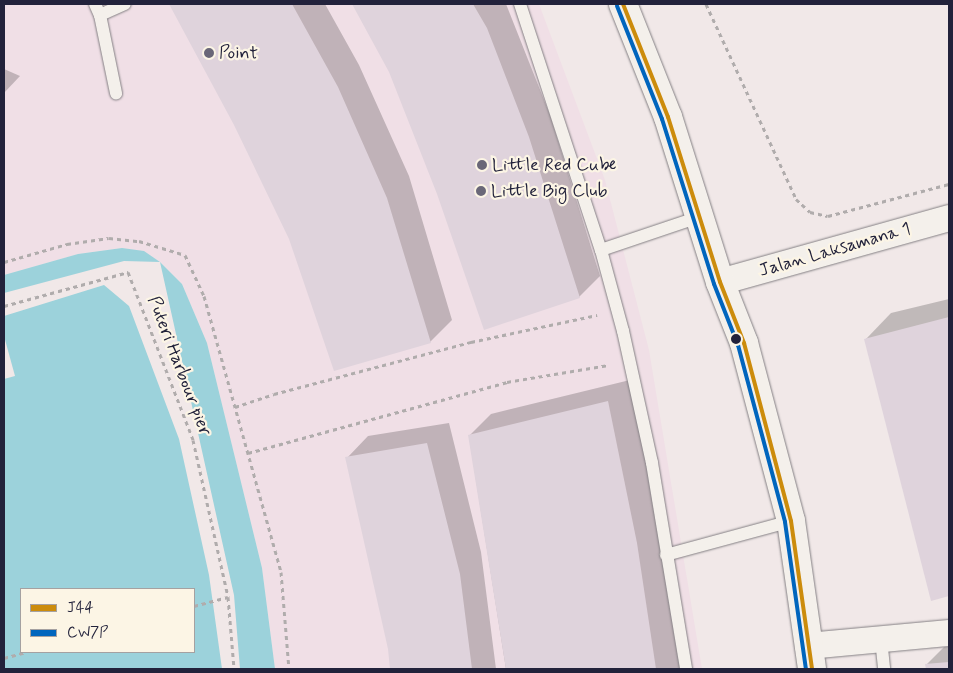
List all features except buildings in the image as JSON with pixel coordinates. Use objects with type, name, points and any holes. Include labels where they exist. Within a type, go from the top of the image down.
[{"type":"street","points":[[623,4],[668,117],[720,282],[744,343],[790,521],[810,657],[881,639],[949,633]]},
{"type":"street","name":"Jalan Laksamana 1","points":[[720,282],[949,218]]},
{"type":"lane","points":[[116,93],[97,9],[125,4]]},
{"type":"lane","points":[[520,4],[601,250],[617,310],[652,462],[686,669]]},
{"type":"lane","points":[[601,250],[699,217]]},
{"type":"lane","points":[[666,555],[790,521]]},
{"type":"lane","points":[[881,639],[884,669]]},
{"type":"path","points":[[706,4],[796,199],[810,212],[828,216],[949,184]]},
{"type":"path","points":[[4,262],[67,244],[109,238],[139,241],[185,255],[204,296],[281,572],[289,669]]},
{"type":"path","name":"Puteri Harbour pier","points":[[4,306],[128,272],[193,440],[228,597]]},
{"type":"path","points":[[235,407],[274,394],[471,342],[617,310]]},
{"type":"path","points":[[248,453],[507,382],[629,362]]},
{"type":"path","points":[[195,606],[228,597],[234,669]]},
{"type":"path","points":[[4,658],[22,653]]},
{"type":"shaded area","points":[[4,4],[539,4],[605,180],[649,350],[702,669],[275,669],[262,568],[207,343],[182,284],[160,262],[144,252],[122,248],[78,254],[4,275]]},
{"type":"water","points":[[122,248],[144,251],[160,262],[182,284],[207,343],[262,568],[275,669],[4,669],[4,275],[78,254]]},
{"type":"pier","points":[[124,261],[160,262],[234,595],[240,669],[222,669],[209,575],[179,439],[129,306],[104,285],[4,316],[4,293]]},
{"type":"pier","points":[[4,336],[15,376],[4,379]]},
{"type":"transit line","name":"J44","points":[[623,4],[668,117],[720,282],[744,343],[791,521],[812,669]]},
{"type":"transit line","name":"CW7P","points":[[617,6],[662,119],[714,284],[738,345],[785,522],[806,669]]},
{"type":"place","name":"Point","points":[[209,53]]},
{"type":"place","name":"Little Red Cube","points":[[482,165]]},
{"type":"place","name":"Little Big Club","points":[[481,191]]}]
